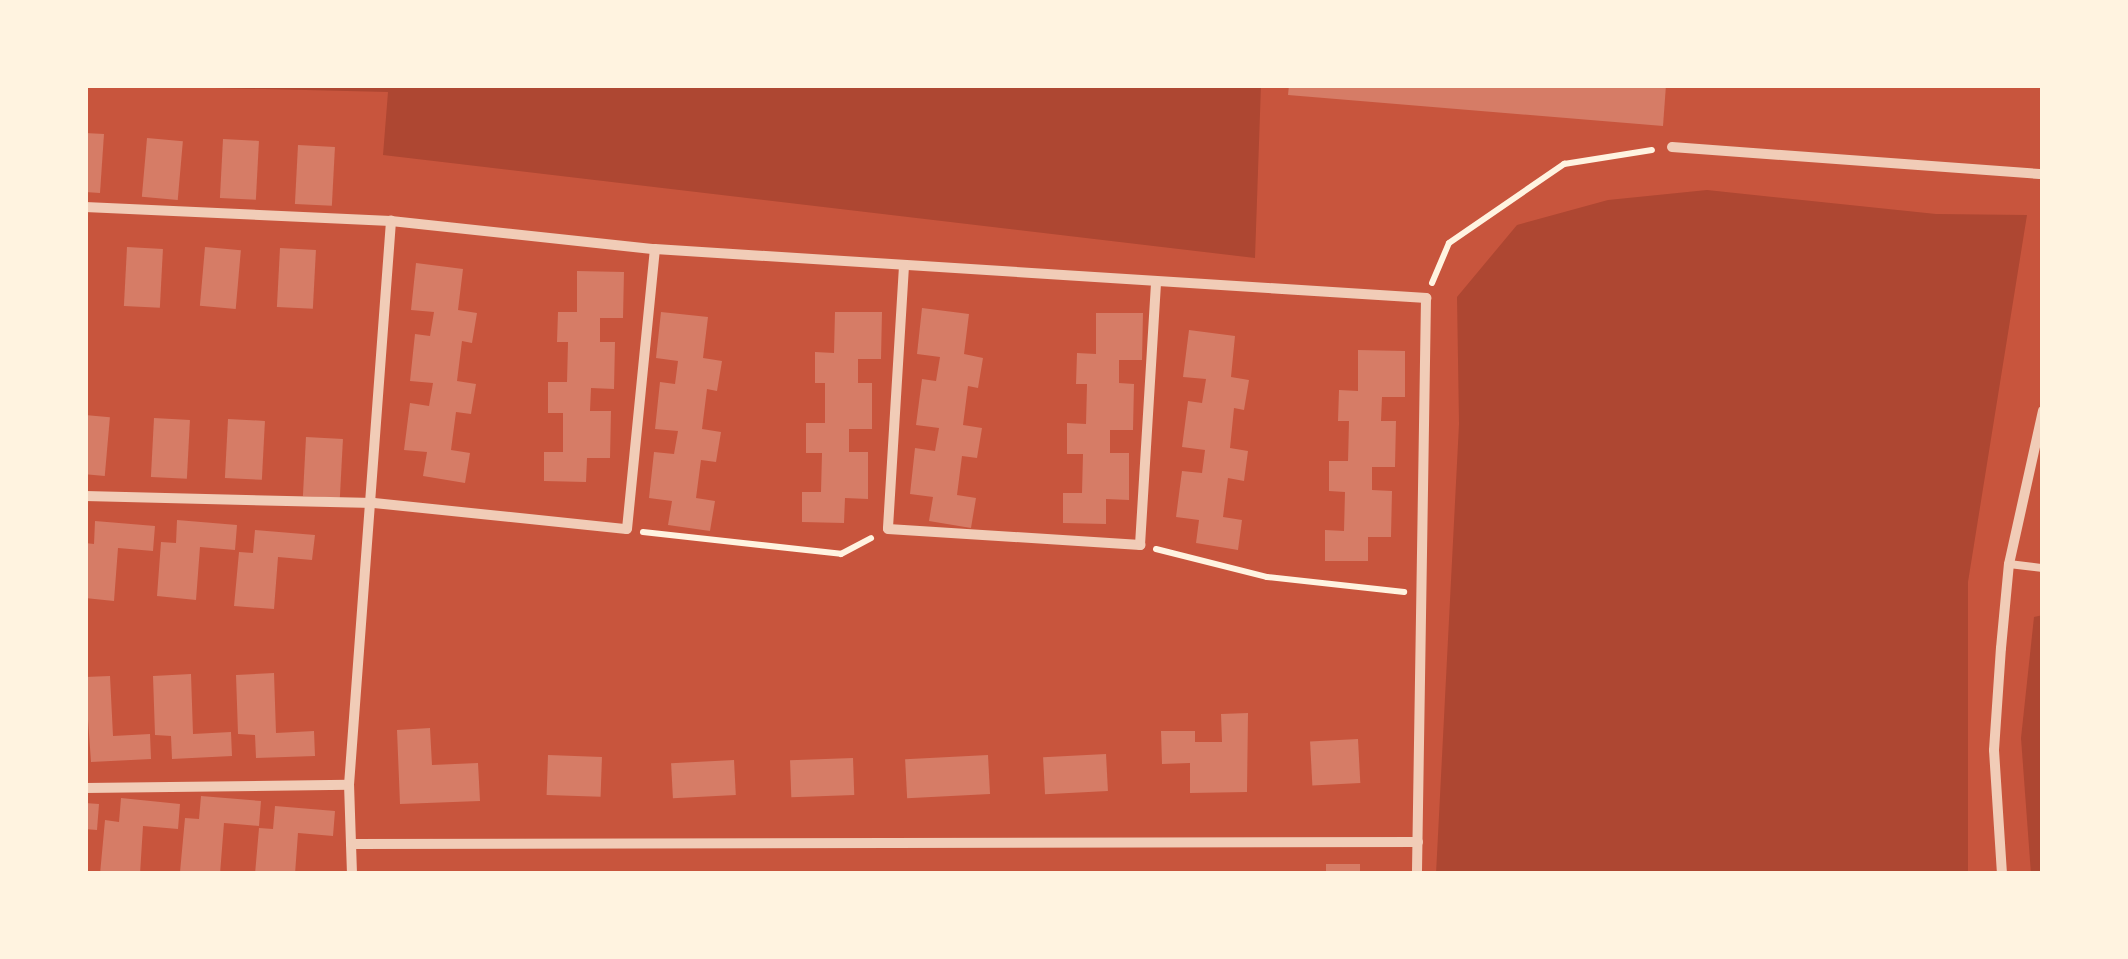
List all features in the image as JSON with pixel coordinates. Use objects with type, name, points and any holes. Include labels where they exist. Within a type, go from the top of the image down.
[{"type":"street","points":[[1672,147],[2043,174]]},
{"type":"street","points":[[85,207],[391,222],[656,250],[1426,298],[1417,874]]},
{"type":"street","points":[[352,874],[349,786],[374,503],[391,222]]},
{"type":"street","points":[[85,496],[374,503],[627,529],[656,250]]},
{"type":"street","points":[[904,266],[888,529],[1140,545],[1156,282]]},
{"type":"street","points":[[2002,874],[1994,750],[2009,564],[2043,411]]},
{"type":"street","points":[[85,788],[349,786]]},
{"type":"street","points":[[351,844],[1418,842]]},
{"type":"lane","points":[[2009,564],[2043,568]]},
{"type":"path","points":[[1426,298],[1450,243],[1564,164],[1672,147]]},
{"type":"path","points":[[627,529],[686,541],[840,554],[888,529]]},
{"type":"path","points":[[1140,545],[1267,578],[1424,595]]},
{"type":"shaded area","points":[[92,85],[1261,85],[1255,258],[383,155],[388,92]]},
{"type":"shaded area","points":[[1707,190],[1936,214],[2027,215],[1968,582],[1968,874],[1436,874],[1459,424],[1457,297],[1517,225],[1608,200]]},
{"type":"shaded area","points":[[2043,615],[2043,874],[2031,874],[2021,738],[2034,617]]},
{"type":"building","points":[[1289,85],[1666,85],[1663,126],[1288,95]]},
{"type":"building","points":[[85,133],[104,134],[100,193],[85,192]]},
{"type":"building","points":[[147,138],[183,141],[178,200],[142,197]]},
{"type":"building","points":[[223,139],[259,141],[256,200],[220,198]]},
{"type":"building","points":[[298,145],[335,147],[332,206],[295,204]]},
{"type":"building","points":[[127,247],[163,249],[160,308],[124,306]]},
{"type":"building","points":[[205,247],[241,250],[236,309],[200,306]]},
{"type":"building","points":[[280,248],[316,250],[313,309],[277,307]]},
{"type":"building","points":[[416,263],[463,269],[458,310],[477,313],[472,343],[462,341],[457,381],[476,384],[471,414],[456,412],[451,450],[470,453],[465,483],[423,476],[427,452],[404,450],[410,403],[429,406],[433,383],[410,381],[415,334],[430,336],[434,312],[411,310]]},
{"type":"building","points":[[577,271],[624,272],[623,318],[600,318],[600,342],[615,342],[614,389],[591,388],[590,411],[611,411],[610,458],[587,458],[586,482],[544,481],[544,452],[563,452],[563,413],[548,413],[548,382],[567,382],[568,342],[557,342],[558,312],[577,312]]},
{"type":"building","points":[[922,308],[969,314],[964,354],[983,358],[978,388],[968,386],[963,425],[982,428],[977,458],[962,456],[957,495],[976,498],[971,528],[929,521],[933,497],[910,494],[915,448],[935,451],[939,428],[916,425],[922,379],[936,381],[940,357],[917,354]]},
{"type":"building","points":[[661,312],[708,317],[703,358],[722,361],[717,391],[707,389],[702,429],[721,432],[716,462],[701,460],[696,498],[715,501],[710,531],[668,525],[672,501],[649,498],[654,452],[674,454],[678,431],[655,429],[660,382],[675,384],[678,361],[656,358]]},
{"type":"building","points":[[835,312],[882,312],[881,359],[858,359],[858,383],[872,383],[872,429],[849,429],[849,452],[868,452],[868,499],[845,498],[844,523],[802,522],[802,492],[821,492],[822,453],[806,453],[806,423],[825,423],[825,383],[815,383],[815,352],[834,353]]},
{"type":"building","points":[[1096,313],[1143,313],[1142,360],[1119,360],[1119,383],[1134,384],[1133,430],[1110,430],[1110,453],[1129,453],[1129,500],[1106,499],[1106,524],[1063,523],[1063,493],[1082,493],[1083,454],[1067,454],[1067,423],[1086,424],[1087,384],[1076,384],[1077,353],[1096,354]]},
{"type":"building","points":[[1189,330],[1235,336],[1231,377],[1249,380],[1244,410],[1234,408],[1230,448],[1248,451],[1244,481],[1228,478],[1223,517],[1242,520],[1238,550],[1196,543],[1199,520],[1176,517],[1182,471],[1202,473],[1205,450],[1182,447],[1188,401],[1202,403],[1206,379],[1183,377]]},
{"type":"building","points":[[1358,350],[1405,351],[1405,397],[1382,397],[1381,421],[1396,421],[1395,467],[1372,467],[1372,490],[1392,491],[1391,537],[1368,537],[1368,561],[1325,561],[1325,530],[1344,531],[1345,492],[1329,491],[1329,461],[1348,461],[1349,421],[1338,421],[1339,390],[1358,391]]},
{"type":"building","points":[[85,415],[110,417],[105,476],[85,474]]},
{"type":"building","points":[[154,418],[190,420],[187,479],[151,477]]},
{"type":"building","points":[[228,419],[265,421],[262,480],[225,478]]},
{"type":"building","points":[[306,437],[343,439],[340,498],[303,496]]},
{"type":"building","points":[[177,520],[237,525],[235,550],[200,547],[196,600],[157,596],[161,542],[176,543]]},
{"type":"building","points":[[95,521],[155,526],[153,551],[118,548],[114,601],[85,598],[85,543],[94,544]]},
{"type":"building","points":[[255,530],[315,535],[312,560],[278,557],[274,609],[234,606],[239,552],[253,553]]},
{"type":"building","points":[[274,673],[276,733],[314,731],[315,756],[256,758],[255,735],[238,734],[236,675]]},
{"type":"building","points":[[191,674],[193,734],[231,732],[232,756],[172,759],[171,736],[155,735],[153,676]]},
{"type":"building","points":[[110,676],[113,736],[150,734],[151,759],[91,762],[85,677]]},
{"type":"building","points":[[1248,713],[1247,792],[1190,793],[1190,763],[1162,764],[1161,731],[1195,731],[1195,742],[1222,742],[1221,714]]},
{"type":"building","points":[[430,728],[432,765],[478,763],[480,801],[400,804],[397,730]]},
{"type":"building","points":[[1358,739],[1360,783],[1312,785],[1310,742]]},
{"type":"building","points":[[1106,754],[1108,791],[1045,794],[1043,757]]},
{"type":"building","points":[[548,755],[602,757],[601,797],[547,795]]},
{"type":"building","points":[[988,755],[990,794],[907,798],[905,759]]},
{"type":"building","points":[[853,758],[854,795],[791,797],[790,760]]},
{"type":"building","points":[[734,760],[736,795],[673,798],[671,763]]},
{"type":"building","points":[[201,796],[261,801],[259,826],[224,823],[220,874],[180,872],[185,818],[199,819]]},
{"type":"building","points":[[121,798],[180,804],[178,829],[143,826],[140,874],[100,874],[105,820],[119,822]]},
{"type":"building","points":[[85,803],[99,804],[97,830],[85,829]]},
{"type":"building","points":[[275,806],[335,811],[333,836],[298,833],[295,874],[255,874],[259,828],[273,829]]},
{"type":"building","points":[[1326,864],[1360,864],[1360,874],[1326,874]]}]
